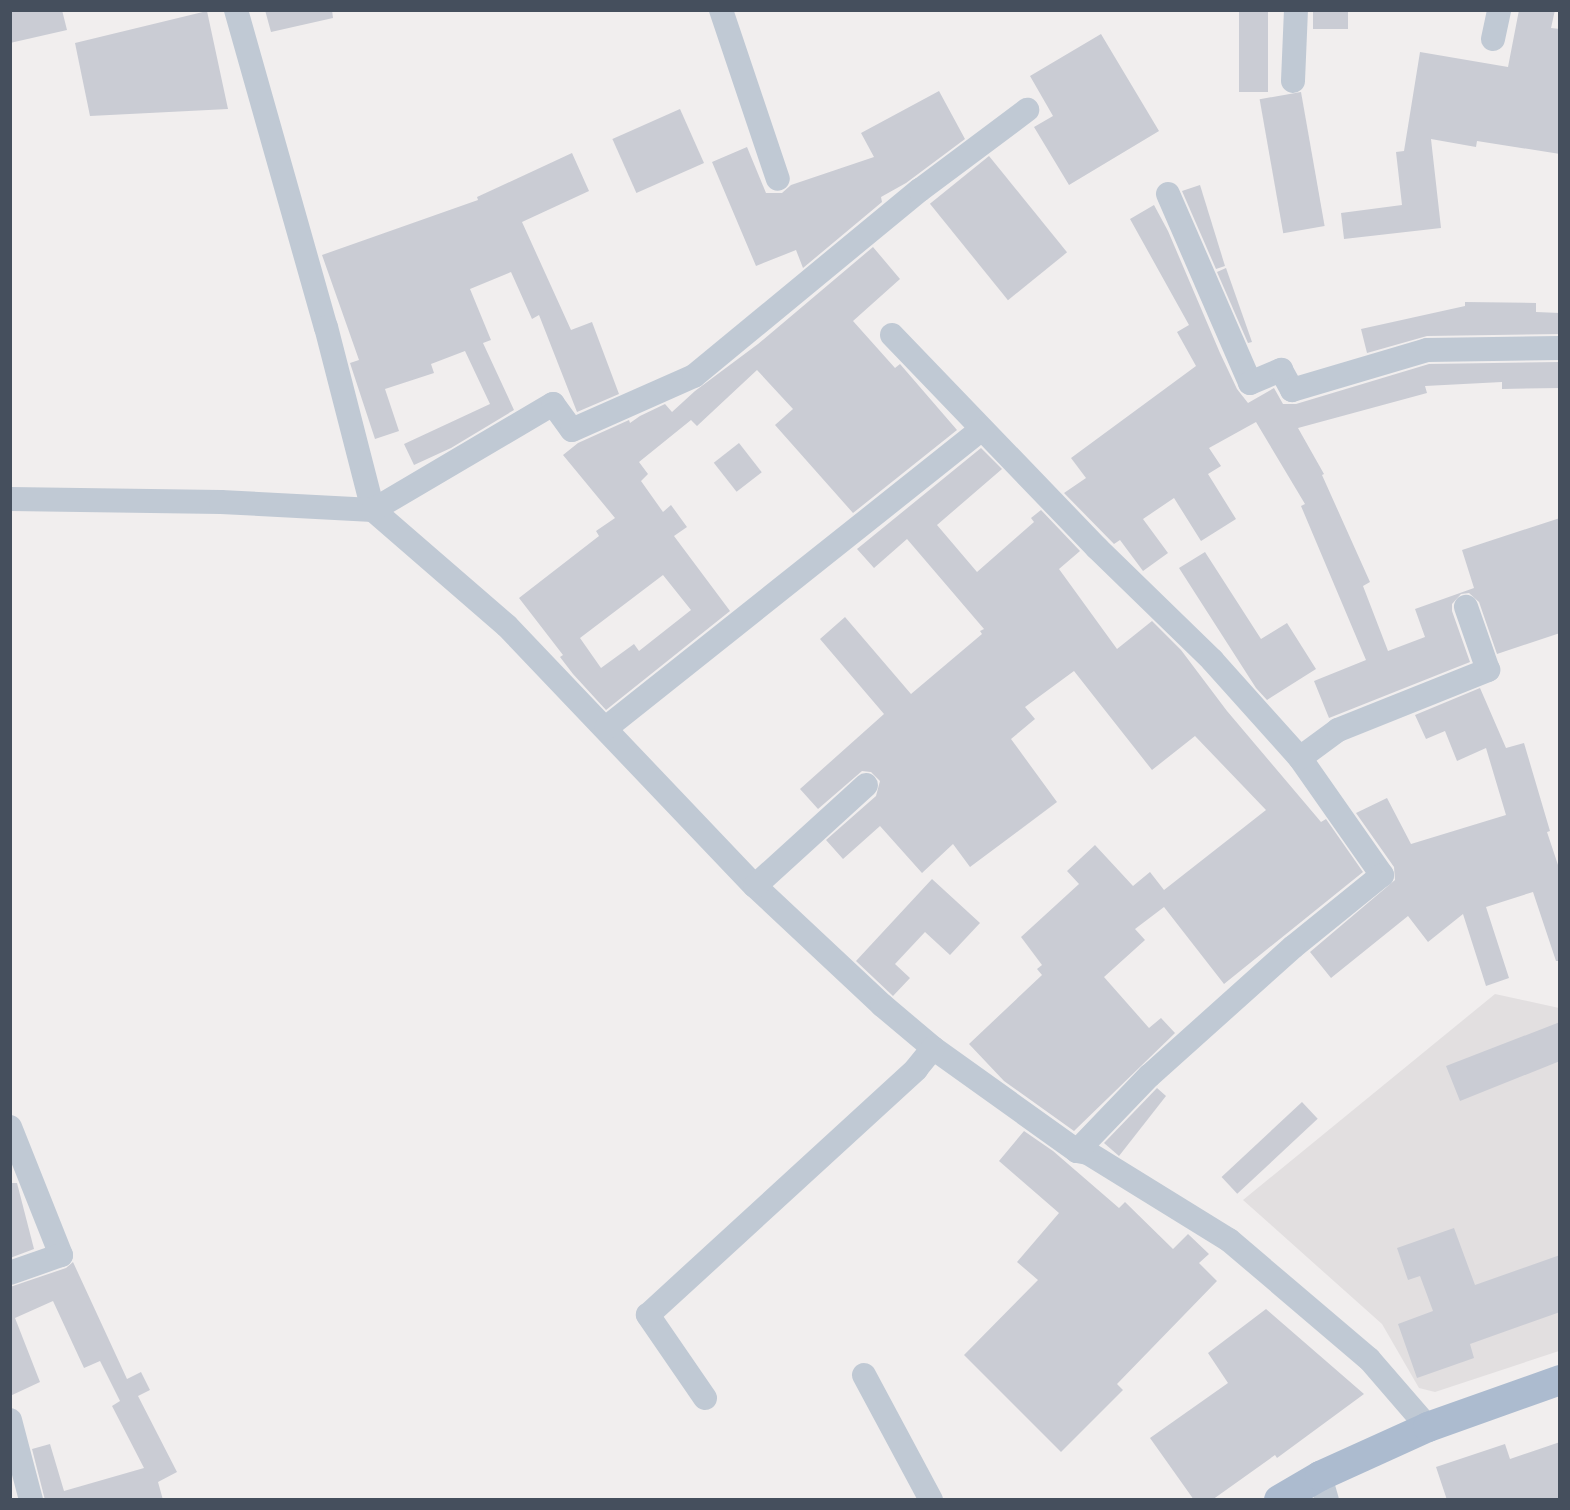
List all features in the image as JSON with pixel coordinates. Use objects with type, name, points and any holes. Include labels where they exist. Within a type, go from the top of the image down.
[{"type":"main road","points":[[1279,1500],[1324,1488],[1428,1427],[1560,1380]]},
{"type":"street","points":[[236,10],[326,327],[373,510],[507,626],[755,886],[933,1048],[1077,1151],[1088,1153],[1229,1240],[1369,1359],[1428,1427]]},
{"type":"street","points":[[721,10],[778,179]]},
{"type":"street","points":[[1293,81],[1296,10]]},
{"type":"street","points":[[1493,39],[1499,10]]},
{"type":"street","points":[[10,499],[221,502],[373,510],[553,404],[572,430],[694,376],[920,190],[1027,110]]},
{"type":"street","points":[[1168,194],[1250,383],[1281,369],[1292,390],[1427,350],[1560,348]]},
{"type":"street","points":[[892,335],[982,429],[1212,660],[1300,758],[1382,874],[1293,947],[1158,1068],[1077,1151]]},
{"type":"street","points":[[606,728],[982,429]]},
{"type":"street","points":[[1300,758],[1338,730],[1488,670],[1466,607]]},
{"type":"street","points":[[755,886],[866,785]]},
{"type":"street","points":[[705,1398],[648,1315],[916,1069],[933,1048]]},
{"type":"street","points":[[10,1127],[61,1255],[10,1273]]},
{"type":"street","points":[[864,1375],[931,1500]]},
{"type":"street","points":[[10,1420],[31,1500]]},
{"type":"shaded area","points":[[1495,994],[1559,1008],[1559,1351],[1435,1392],[1419,1388],[1382,1324],[1243,1200]]},
{"type":"building","points":[[10,10],[62,10],[67,30],[10,43]]},
{"type":"building","points":[[265,10],[332,10],[333,18],[271,32]]},
{"type":"building","points":[[1239,10],[1268,10],[1268,92],[1239,92]]},
{"type":"building","points":[[1313,10],[1348,10],[1348,29],[1313,29]]},
{"type":"building","points":[[1519,10],[1555,10],[1551,28],[1560,29],[1560,154],[1477,141],[1476,147],[1431,139],[1441,228],[1344,239],[1341,213],[1402,205],[1396,152],[1404,151],[1420,52],[1508,67]]},
{"type":"building","points":[[207,11],[228,109],[90,116],[75,43]]},
{"type":"building","points":[[1101,34],[1159,131],[1069,185],[1034,127],[1053,116],[1030,76]]},
{"type":"building","points":[[939,91],[965,139],[906,183],[881,197],[882,202],[803,268],[796,250],[756,266],[712,162],[747,147],[766,193],[782,193],[791,185],[874,157],[861,133]]},
{"type":"building","points":[[1301,92],[1325,226],[1283,233],[1260,99]]},
{"type":"building","points":[[680,109],[704,163],[636,193],[612,139]]},
{"type":"building","points":[[572,153],[589,191],[522,222],[571,330],[592,322],[619,394],[577,412],[539,315],[532,319],[511,272],[470,289],[491,340],[483,343],[514,410],[451,448],[414,465],[404,444],[490,404],[465,351],[431,364],[434,373],[385,389],[399,431],[375,439],[350,363],[359,360],[322,255],[478,200],[477,197]]},
{"type":"building","points":[[989,156],[1067,252],[1008,300],[930,204]]},
{"type":"building","points":[[1200,185],[1225,266],[1216,269],[1182,191]]},
{"type":"building","points":[[1154,205],[1168,231],[1237,389],[1248,403],[1274,388],[1283,404],[1296,404],[1429,364],[1560,362],[1560,388],[1502,389],[1502,382],[1425,386],[1427,393],[1298,428],[1324,474],[1322,475],[1370,582],[1363,586],[1388,651],[1425,637],[1415,609],[1474,588],[1462,550],[1560,518],[1560,633],[1497,654],[1479,602],[1469,593],[1461,594],[1452,604],[1452,611],[1470,662],[1329,718],[1314,681],[1366,660],[1301,506],[1305,504],[1256,422],[1209,448],[1221,466],[1208,474],[1236,519],[1201,541],[1174,498],[1143,519],[1168,553],[1143,571],[1120,540],[1114,544],[1064,493],[1086,478],[1071,458],[1196,366],[1177,332],[1189,325],[1130,219]]},
{"type":"building","points":[[873,247],[900,279],[853,321],[895,368],[900,364],[957,430],[853,513],[775,425],[793,409],[757,370],[697,426],[691,420],[639,462],[648,474],[641,481],[663,512],[671,505],[687,527],[674,536],[730,611],[606,710],[573,674],[560,657],[563,655],[519,598],[599,536],[596,531],[615,518],[563,455],[578,443],[629,420],[630,423],[665,404],[672,412],[695,391],[758,344]],"holes":[[[663,575],[691,610],[639,651],[634,644],[601,668],[580,638]]]},
{"type":"building","points":[[1226,268],[1252,342],[1248,343],[1217,272]]},
{"type":"building","points":[[1465,302],[1536,303],[1536,312],[1560,313],[1560,334],[1427,336],[1367,353],[1361,329],[1465,306]]},
{"type":"building","points":[[739,443],[762,472],[737,492],[714,463]]},
{"type":"building","points":[[981,448],[1002,469],[937,525],[977,572],[1034,522],[1031,518],[1041,510],[1080,551],[1059,569],[1117,649],[1152,621],[1181,650],[1227,711],[1321,822],[1326,819],[1363,872],[1224,984],[1164,907],[1135,929],[1145,940],[1104,977],[1149,1028],[1161,1018],[1175,1033],[1074,1131],[1004,1081],[969,1044],[1042,975],[1037,969],[1042,965],[1021,937],[1079,884],[1067,871],[1095,845],[1133,886],[1150,872],[1164,890],[1266,810],[1195,736],[1152,770],[1074,671],[1025,707],[1035,719],[1011,739],[1057,802],[970,867],[953,844],[922,873],[880,826],[843,859],[826,840],[876,796],[880,781],[871,772],[862,771],[818,809],[800,789],[884,714],[820,639],[845,617],[911,694],[982,634],[980,631],[984,629],[907,539],[874,568],[857,549]]},
{"type":"building","points":[[1205,552],[1261,639],[1287,623],[1316,669],[1267,700],[1256,688],[1179,568]]},
{"type":"building","points":[[1480,688],[1506,748],[1524,743],[1550,831],[1547,832],[1560,871],[1560,961],[1556,961],[1533,892],[1486,907],[1509,978],[1486,986],[1463,914],[1428,942],[1408,916],[1331,978],[1310,952],[1395,880],[1394,867],[1356,813],[1387,798],[1411,844],[1506,815],[1486,748],[1457,761],[1445,731],[1426,739],[1415,715]]},
{"type":"building","points":[[932,879],[980,923],[950,955],[925,932],[895,964],[910,978],[893,996],[856,961]]},
{"type":"building","points":[[1560,1022],[1560,1061],[1460,1101],[1446,1066]]},
{"type":"building","points":[[1157,1088],[1166,1096],[1119,1156],[1104,1143]]},
{"type":"building","points":[[1302,1102],[1318,1119],[1237,1194],[1222,1177]]},
{"type":"building","points":[[1024,1131],[1053,1151],[1119,1208],[1125,1202],[1173,1249],[1188,1234],[1209,1254],[1199,1263],[1217,1281],[1117,1384],[1123,1390],[1061,1452],[964,1355],[1038,1280],[1017,1262],[1059,1213],[999,1161]]},
{"type":"building","points":[[10,1183],[17,1183],[34,1249],[10,1258]]},
{"type":"building","points":[[1454,1228],[1475,1285],[1560,1255],[1560,1312],[1470,1344],[1474,1358],[1417,1378],[1398,1324],[1433,1311],[1420,1276],[1408,1280],[1397,1248]]},
{"type":"building","points":[[73,1262],[127,1379],[141,1372],[150,1390],[138,1396],[177,1472],[158,1482],[163,1500],[45,1500],[32,1449],[50,1444],[64,1491],[144,1468],[112,1406],[120,1401],[100,1361],[84,1368],[53,1301],[15,1318],[40,1382],[10,1396],[10,1287],[66,1268]]},
{"type":"building","points":[[1266,1309],[1364,1394],[1277,1458],[1275,1455],[1212,1500],[1194,1500],[1150,1438],[1228,1383],[1208,1353]]},
{"type":"building","points":[[1560,1442],[1560,1500],[1447,1500],[1436,1467],[1505,1444],[1510,1459]]}]
